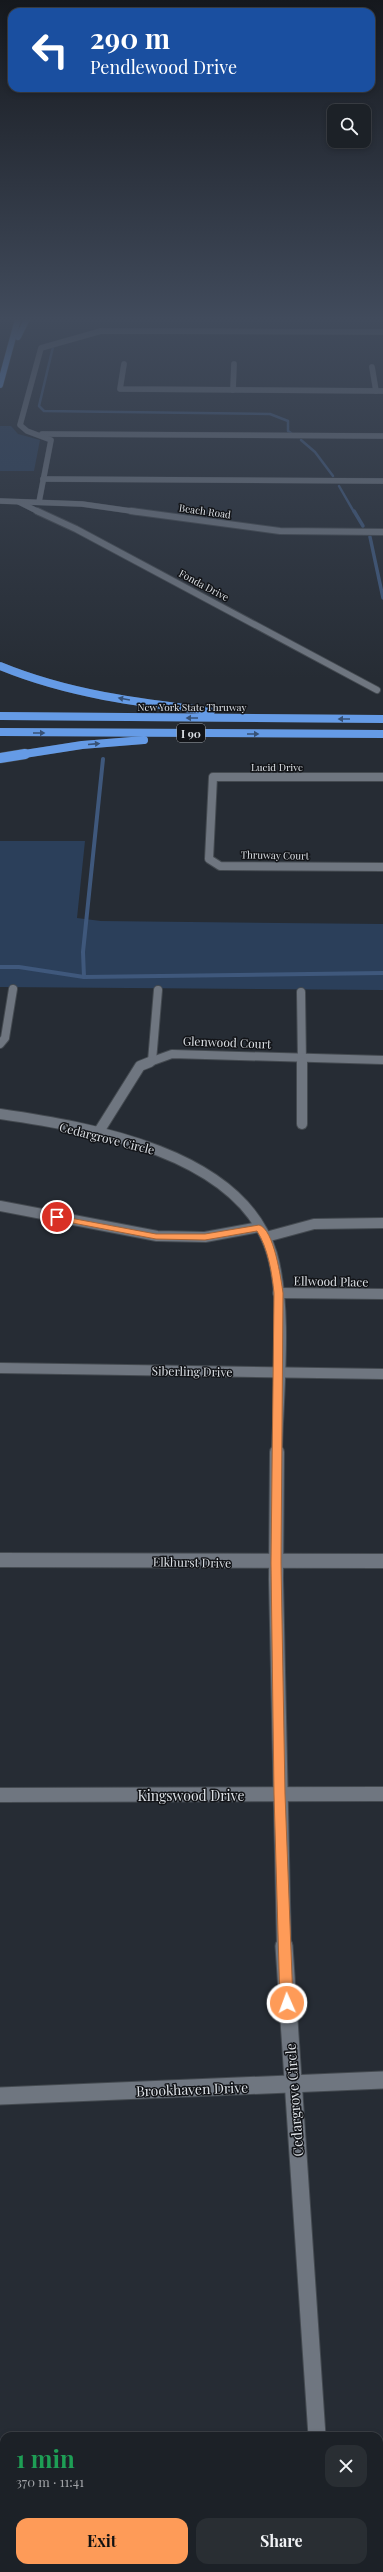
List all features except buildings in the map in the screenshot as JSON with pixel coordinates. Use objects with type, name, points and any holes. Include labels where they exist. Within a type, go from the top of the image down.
[{"type":"highway","points":[[0,666],[32,679],[104,696],[273,718]]},
{"type":"highway","name":"New York State Thruway","points":[[0,716],[383,719]]},
{"type":"highway","name":"I 90","points":[[0,732],[383,734]]},
{"type":"highway","points":[[0,758],[82,745],[230,734]]},
{"type":"street","points":[[39,502],[51,440],[48,439]]},
{"type":"street","points":[[43,479],[383,481]]},
{"type":"street","name":"Beach Road","points":[[0,501],[82,504],[280,531],[383,532]]},
{"type":"street","name":"Fonda Drive","points":[[19,502],[76,529],[377,690]]},
{"type":"street","name":"Lucid Drive","points":[[212,818],[213,777],[383,777]]},
{"type":"street","name":"Thruway Court","points":[[212,818],[209,858],[220,866],[383,867]]},
{"type":"street","points":[[0,1044],[5,1038],[13,989]]},
{"type":"street","points":[[152,1061],[158,990]]},
{"type":"street","points":[[301,992],[302,1124]]},
{"type":"street","name":"Glenwood Court","points":[[98,1133],[140,1066],[172,1054],[383,1060]]},
{"type":"street","name":"Cedargrove Circle","points":[[0,1114],[98,1133],[162,1152],[190,1166],[232,1194],[262,1232],[276,1274],[278,1293],[276,1563],[280,1794],[287,2003],[317,2432]]},
{"type":"street","points":[[0,1206],[156,1236],[205,1237],[262,1232],[314,1224],[383,1223]]},
{"type":"street","name":"Ellwood Place","points":[[278,1293],[383,1294]]},
{"type":"street","name":"Siberling Drive","points":[[0,1368],[383,1374]]},
{"type":"street","name":"Elkhurst Drive","points":[[0,1560],[276,1563],[383,1561]]},
{"type":"street","name":"Kingswood Drive","points":[[0,1795],[383,1794]]},
{"type":"street","name":"Brookhaven Drive","points":[[0,2096],[383,2080]]},
{"type":"shaded area","points":[[0,439],[40,440],[34,471],[0,471]]},
{"type":"shaded area","points":[[0,841],[85,841],[77,918],[101,921],[383,924],[383,990],[0,987]]},
{"type":"waterway","points":[[301,440],[315,452],[333,476]]},
{"type":"waterway","points":[[339,486],[354,512]]},
{"type":"waterway","points":[[354,511],[363,526]]},
{"type":"waterway","points":[[370,537],[383,598]]},
{"type":"waterway","points":[[84,977],[83,952],[103,759]]},
{"type":"waterway","points":[[0,967],[19,967],[84,977]]},
{"type":"waterway","points":[[84,977],[383,973]]},
{"type":"route","points":[[57,1217],[156,1236],[205,1237],[259,1227],[266,1237],[276,1274],[278,1293],[276,1563],[280,1794],[287,2003]]}]
